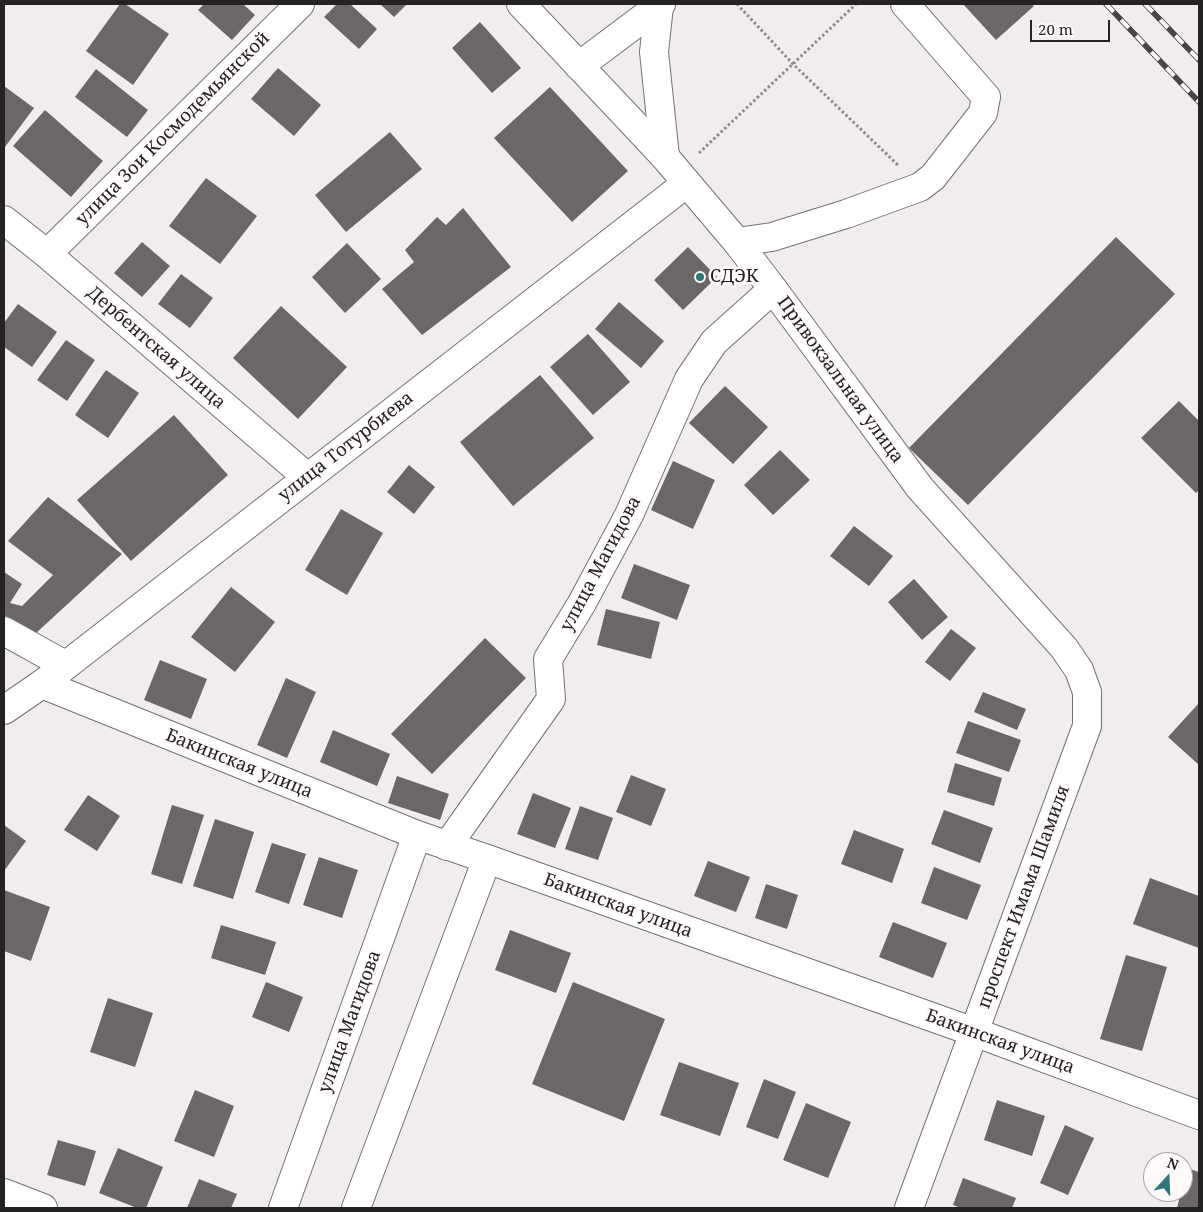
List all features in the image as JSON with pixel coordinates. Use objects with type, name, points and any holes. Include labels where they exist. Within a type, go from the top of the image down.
[{"type":"main road","name":"улица Зои Космодемьянской","points":[[47,254],[300,4]]},
{"type":"main road","name":"Привокзальная улица","points":[[521,4],[665,157],[737,242],[920,488],[1064,648],[1079,670],[1087,692],[1087,726]]},
{"type":"main road","points":[[737,242],[772,237],[846,214],[920,186],[933,177],[983,113],[986,97],[905,4]]},
{"type":"main road","points":[[580,66],[660,5]]},
{"type":"main road","points":[[660,5],[654,52],[665,157]]},
{"type":"main road","name":"улица Тотурбиева","points":[[4,710],[42,684],[687,183]]},
{"type":"main road","name":"Дербентская улица","points":[[4,220],[47,254],[307,477]]},
{"type":"main road","name":"улица Магидова","points":[[447,846],[551,699],[548,659],[582,603],[630,515],[689,379],[714,342],[773,289]]},
{"type":"main road","points":[[4,631],[66,665]]},
{"type":"main road","name":"Бакинская улица","points":[[42,684],[417,835],[974,1032],[1199,1115]]},
{"type":"main road","name":"проспект Имама Шамиля","points":[[909,1208],[1087,726]]},
{"type":"main road","name":"улица Магидова","points":[[283,1208],[417,835]]},
{"type":"main road","points":[[356,1208],[486,859]]},
{"type":"main road","points":[[4,1193],[43,1208]]},
{"type":"path","points":[[736,4],[793,64],[920,186]]},
{"type":"path","points":[[699,153],[856,4]]},
{"type":"building","points":[[120,4],[125,4],[169,34],[133,85],[86,51]]},
{"type":"building","points":[[204,4],[243,4],[255,15],[232,40],[198,10]]},
{"type":"building","points":[[337,4],[350,4],[377,29],[359,49],[324,17]]},
{"type":"building","points":[[380,4],[407,4],[394,17]]},
{"type":"building","points":[[963,4],[1031,4],[1034,6],[996,40]]},
{"type":"building","points":[[480,22],[521,68],[492,93],[452,48]]},
{"type":"building","points":[[278,68],[321,105],[294,136],[251,99]]},
{"type":"building","points":[[96,69],[148,110],[127,137],[75,97]]},
{"type":"building","points":[[4,86],[34,108],[5,147],[4,146]]},
{"type":"building","points":[[550,87],[628,171],[572,222],[494,138]]},
{"type":"building","points":[[45,110],[103,161],[71,197],[13,146]]},
{"type":"building","points":[[390,132],[422,169],[346,232],[315,195]]},
{"type":"building","points":[[206,178],[257,216],[220,264],[169,226]]},
{"type":"building","points":[[463,208],[511,267],[422,335],[382,289],[414,262],[405,250],[437,217],[446,225]]},
{"type":"building","points":[[1116,237],[1175,294],[968,505],[909,448]]},
{"type":"building","points":[[142,242],[170,266],[142,297],[114,273]]},
{"type":"building","points":[[347,243],[381,279],[345,313],[312,277]]},
{"type":"building","points":[[688,247],[717,277],[683,310],[654,280]]},
{"type":"building","points":[[181,274],[213,298],[190,328],[158,304]]},
{"type":"building","points":[[619,302],[664,341],[641,368],[595,329]]},
{"type":"building","points":[[18,304],[57,332],[32,367],[4,347],[4,323]]},
{"type":"building","points":[[281,306],[347,367],[298,419],[233,358]]},
{"type":"building","points":[[588,334],[630,382],[593,415],[550,367]]},
{"type":"building","points":[[66,340],[95,360],[67,401],[37,380]]},
{"type":"building","points":[[106,370],[139,393],[108,438],[75,415]]},
{"type":"building","points":[[540,375],[594,438],[513,506],[460,442]]},
{"type":"building","points":[[725,386],[768,427],[733,464],[689,423]]},
{"type":"building","points":[[1179,401],[1199,421],[1199,490],[1196,493],[1141,438]]},
{"type":"building","points":[[174,415],[228,475],[131,561],[77,500]]},
{"type":"building","points":[[780,450],[810,480],[773,515],[744,485]]},
{"type":"building","points":[[673,461],[715,480],[693,529],[651,510]]},
{"type":"building","points":[[409,465],[435,487],[414,514],[387,492]]},
{"type":"building","points":[[48,497],[122,554],[35,634],[4,615],[4,572],[22,584],[10,603],[22,606],[53,575],[8,541]]},
{"type":"building","points":[[341,509],[383,533],[347,595],[305,570]]},
{"type":"building","points":[[854,526],[893,556],[869,586],[830,556]]},
{"type":"building","points":[[634,564],[690,585],[677,620],[621,598]]},
{"type":"building","points":[[914,579],[948,617],[922,640],[888,602]]},
{"type":"building","points":[[231,587],[275,622],[235,672],[191,637]]},
{"type":"building","points":[[606,609],[660,622],[651,659],[597,645]]},
{"type":"building","points":[[951,629],[976,648],[950,681],[925,662]]},
{"type":"building","points":[[485,638],[526,678],[432,774],[391,734]]},
{"type":"building","points":[[160,660],[207,679],[191,719],[144,700]]},
{"type":"building","points":[[286,678],[316,692],[287,758],[257,745]]},
{"type":"building","points":[[983,692],[1026,709],[1017,730],[974,712]]},
{"type":"building","points":[[1199,703],[1199,765],[1168,737]]},
{"type":"building","points":[[968,721],[1021,740],[1009,772],[956,753]]},
{"type":"building","points":[[333,730],[390,754],[377,786],[320,762]]},
{"type":"building","points":[[955,763],[1002,778],[994,806],[947,792]]},
{"type":"building","points":[[631,775],[666,789],[651,826],[616,812]]},
{"type":"building","points":[[397,776],[449,794],[440,820],[388,803]]},
{"type":"building","points":[[533,793],[571,808],[555,848],[517,834]]},
{"type":"building","points":[[88,795],[120,816],[97,851],[64,830]]},
{"type":"building","points":[[172,805],[204,815],[182,884],[151,874]]},
{"type":"building","points":[[580,806],[613,818],[598,860],[565,849]]},
{"type":"building","points":[[944,810],[993,828],[980,863],[931,844]]},
{"type":"building","points":[[215,819],[254,832],[233,899],[193,886]]},
{"type":"building","points":[[4,825],[26,841],[4,871]]},
{"type":"building","points":[[854,830],[904,849],[892,883],[841,864]]},
{"type":"building","points":[[272,843],[306,854],[289,904],[255,892]]},
{"type":"building","points":[[319,857],[358,870],[342,918],[303,905]]},
{"type":"building","points":[[708,861],[750,877],[736,912],[694,896]]},
{"type":"building","points":[[934,867],[981,885],[967,920],[921,903]]},
{"type":"building","points":[[1150,878],[1199,896],[1199,948],[1133,924]]},
{"type":"building","points":[[766,884],[798,895],[787,929],[755,918]]},
{"type":"building","points":[[4,890],[50,907],[31,961],[4,951]]},
{"type":"building","points":[[893,922],[947,943],[933,978],[879,957]]},
{"type":"building","points":[[221,925],[276,942],[265,975],[211,958]]},
{"type":"building","points":[[510,930],[571,953],[556,993],[495,970]]},
{"type":"building","points":[[1126,955],[1167,967],[1142,1051],[1100,1039]]},
{"type":"building","points":[[266,982],[303,997],[289,1032],[252,1017]]},
{"type":"building","points":[[573,982],[665,1019],[624,1121],[532,1084]]},
{"type":"building","points":[[108,998],[153,1013],[135,1067],[90,1052]]},
{"type":"building","points":[[679,1062],[739,1083],[720,1136],[660,1115]]},
{"type":"building","points":[[764,1079],[796,1092],[778,1139],[746,1127]]},
{"type":"building","points":[[195,1090],[234,1106],[214,1157],[174,1141]]},
{"type":"building","points":[[997,1100],[1045,1116],[1032,1156],[984,1140]]},
{"type":"building","points":[[806,1103],[851,1122],[828,1178],[783,1160]]},
{"type":"building","points":[[1065,1125],[1094,1138],[1068,1195],[1040,1183]]},
{"type":"building","points":[[58,1140],[96,1151],[85,1186],[47,1175]]},
{"type":"building","points":[[118,1148],[163,1167],[146,1208],[137,1208],[99,1193]]},
{"type":"building","points":[[1193,1170],[1199,1172],[1199,1208],[1177,1208],[1178,1202],[1193,1202]]},
{"type":"building","points":[[963,1178],[1016,1198],[1012,1208],[961,1208],[953,1205]]},
{"type":"building","points":[[199,1179],[237,1194],[231,1208],[187,1208]]},
{"type":"railway","points":[[1106,4],[1199,102]]},
{"type":"railway","points":[[1145,4],[1199,60]]},
{"type":"place","name":"СДЭК","points":[[700,277]]}]
